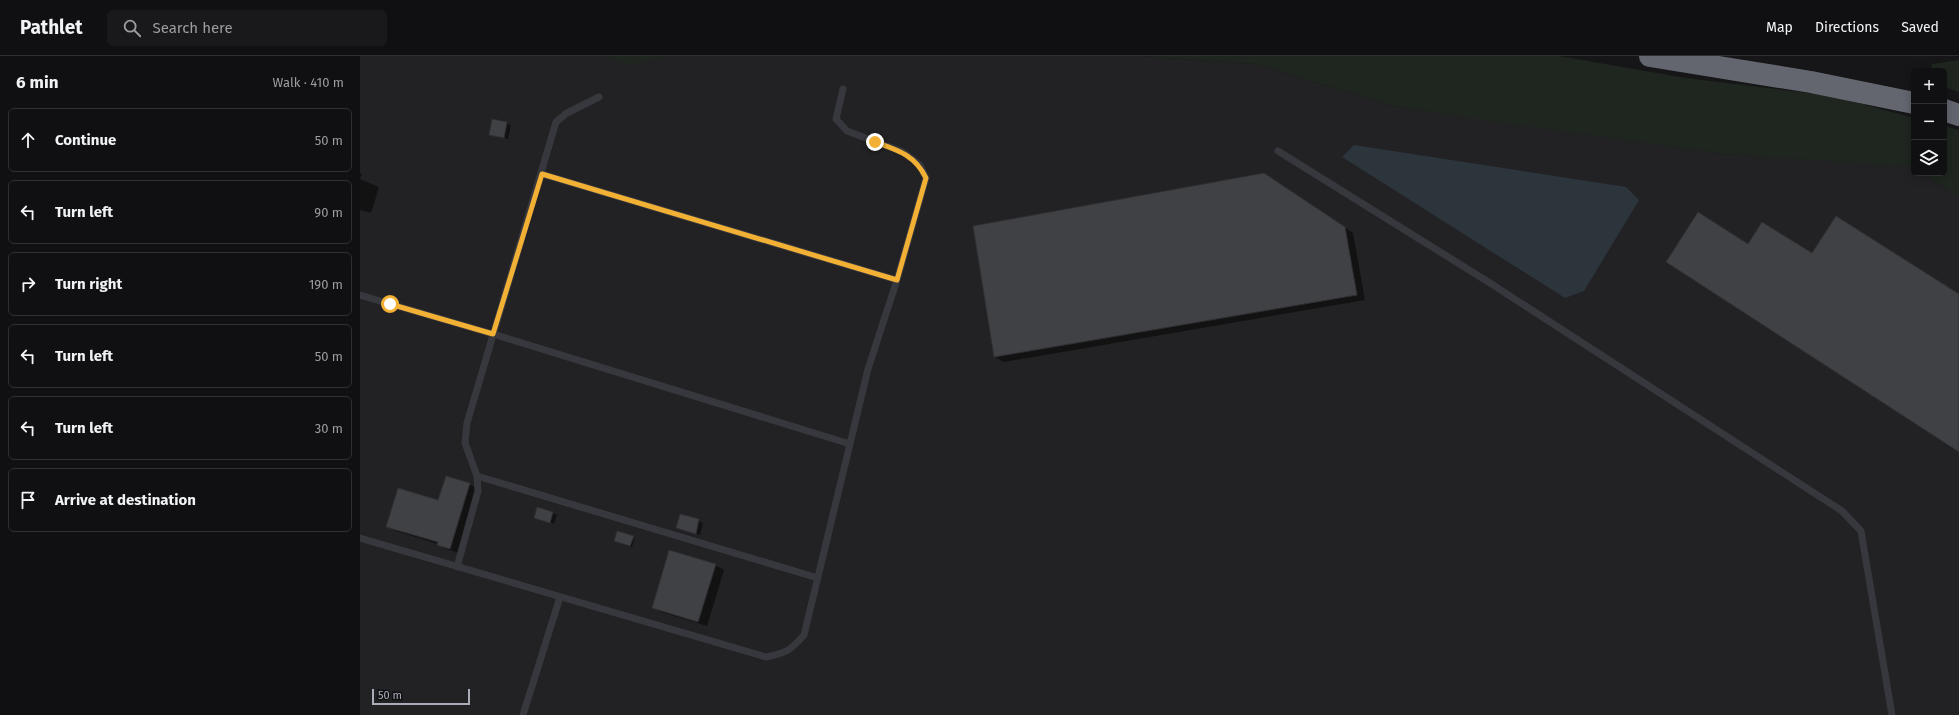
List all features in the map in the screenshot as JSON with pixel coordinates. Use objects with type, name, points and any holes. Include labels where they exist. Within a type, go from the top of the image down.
[{"type":"highway","points":[[1650,56],[1811,82],[1911,102]]},
{"type":"highway","points":[[1947,111],[1959,115]]},
{"type":"lane","points":[[360,538],[457,568],[766,657],[785,653],[795,646],[804,635],[868,369],[897,280],[926,178],[920,165],[903,152],[847,131],[836,119],[843,89]]},
{"type":"lane","points":[[457,568],[478,491],[477,476],[465,443],[467,423],[542,174],[556,122],[567,113],[599,97]]},
{"type":"lane","points":[[1278,151],[1490,283],[1842,511],[1861,531],[1892,715]]},
{"type":"lane","points":[[542,174],[897,280]]},
{"type":"lane","points":[[360,295],[493,334],[850,444]]},
{"type":"lane","points":[[477,476],[818,578]]},
{"type":"lane","points":[[523,715],[560,597]]},
{"type":"shaded area","points":[[360,56],[1139,56],[1256,64],[1393,106],[1723,154],[1911,166],[1911,176],[1927,176],[1959,198],[1959,715],[360,715]]},
{"type":"shaded area","points":[[605,56],[668,56],[628,65]]},
{"type":"shaded area","points":[[1139,56],[1559,56],[1686,78],[1832,96],[1911,117],[1911,167],[1723,154],[1393,106],[1256,64]]},
{"type":"shaded area","points":[[1959,60],[1959,92],[1947,88],[1947,68],[1931,68],[1932,64]]},
{"type":"shaded area","points":[[1947,127],[1959,130],[1959,198],[1927,176],[1947,176]]},
{"type":"shaded area","points":[[1354,145],[1626,187],[1639,200],[1584,291],[1565,298],[1342,157]]},
{"type":"building","points":[[492,119],[507,122],[504,138],[489,135]]},
{"type":"building","points":[[1264,173],[1345,227],[1357,295],[994,357],[973,226]]},
{"type":"building","points":[[1698,212],[1748,244],[1762,222],[1812,253],[1836,216],[1959,294],[1959,452],[1666,262]]},
{"type":"building","points":[[446,476],[470,483],[450,549],[437,545],[438,542],[386,527],[398,488],[438,500]]},
{"type":"building","points":[[537,507],[553,512],[550,523],[534,518]]},
{"type":"building","points":[[680,514],[699,519],[696,534],[676,528]]},
{"type":"building","points":[[617,531],[634,536],[630,546],[614,541]]},
{"type":"building","points":[[669,550],[716,564],[698,622],[652,608]]},
{"type":"route","points":[[390,304],[493,334],[542,174],[897,280],[926,178],[920,165],[903,152],[875,142]]}]
